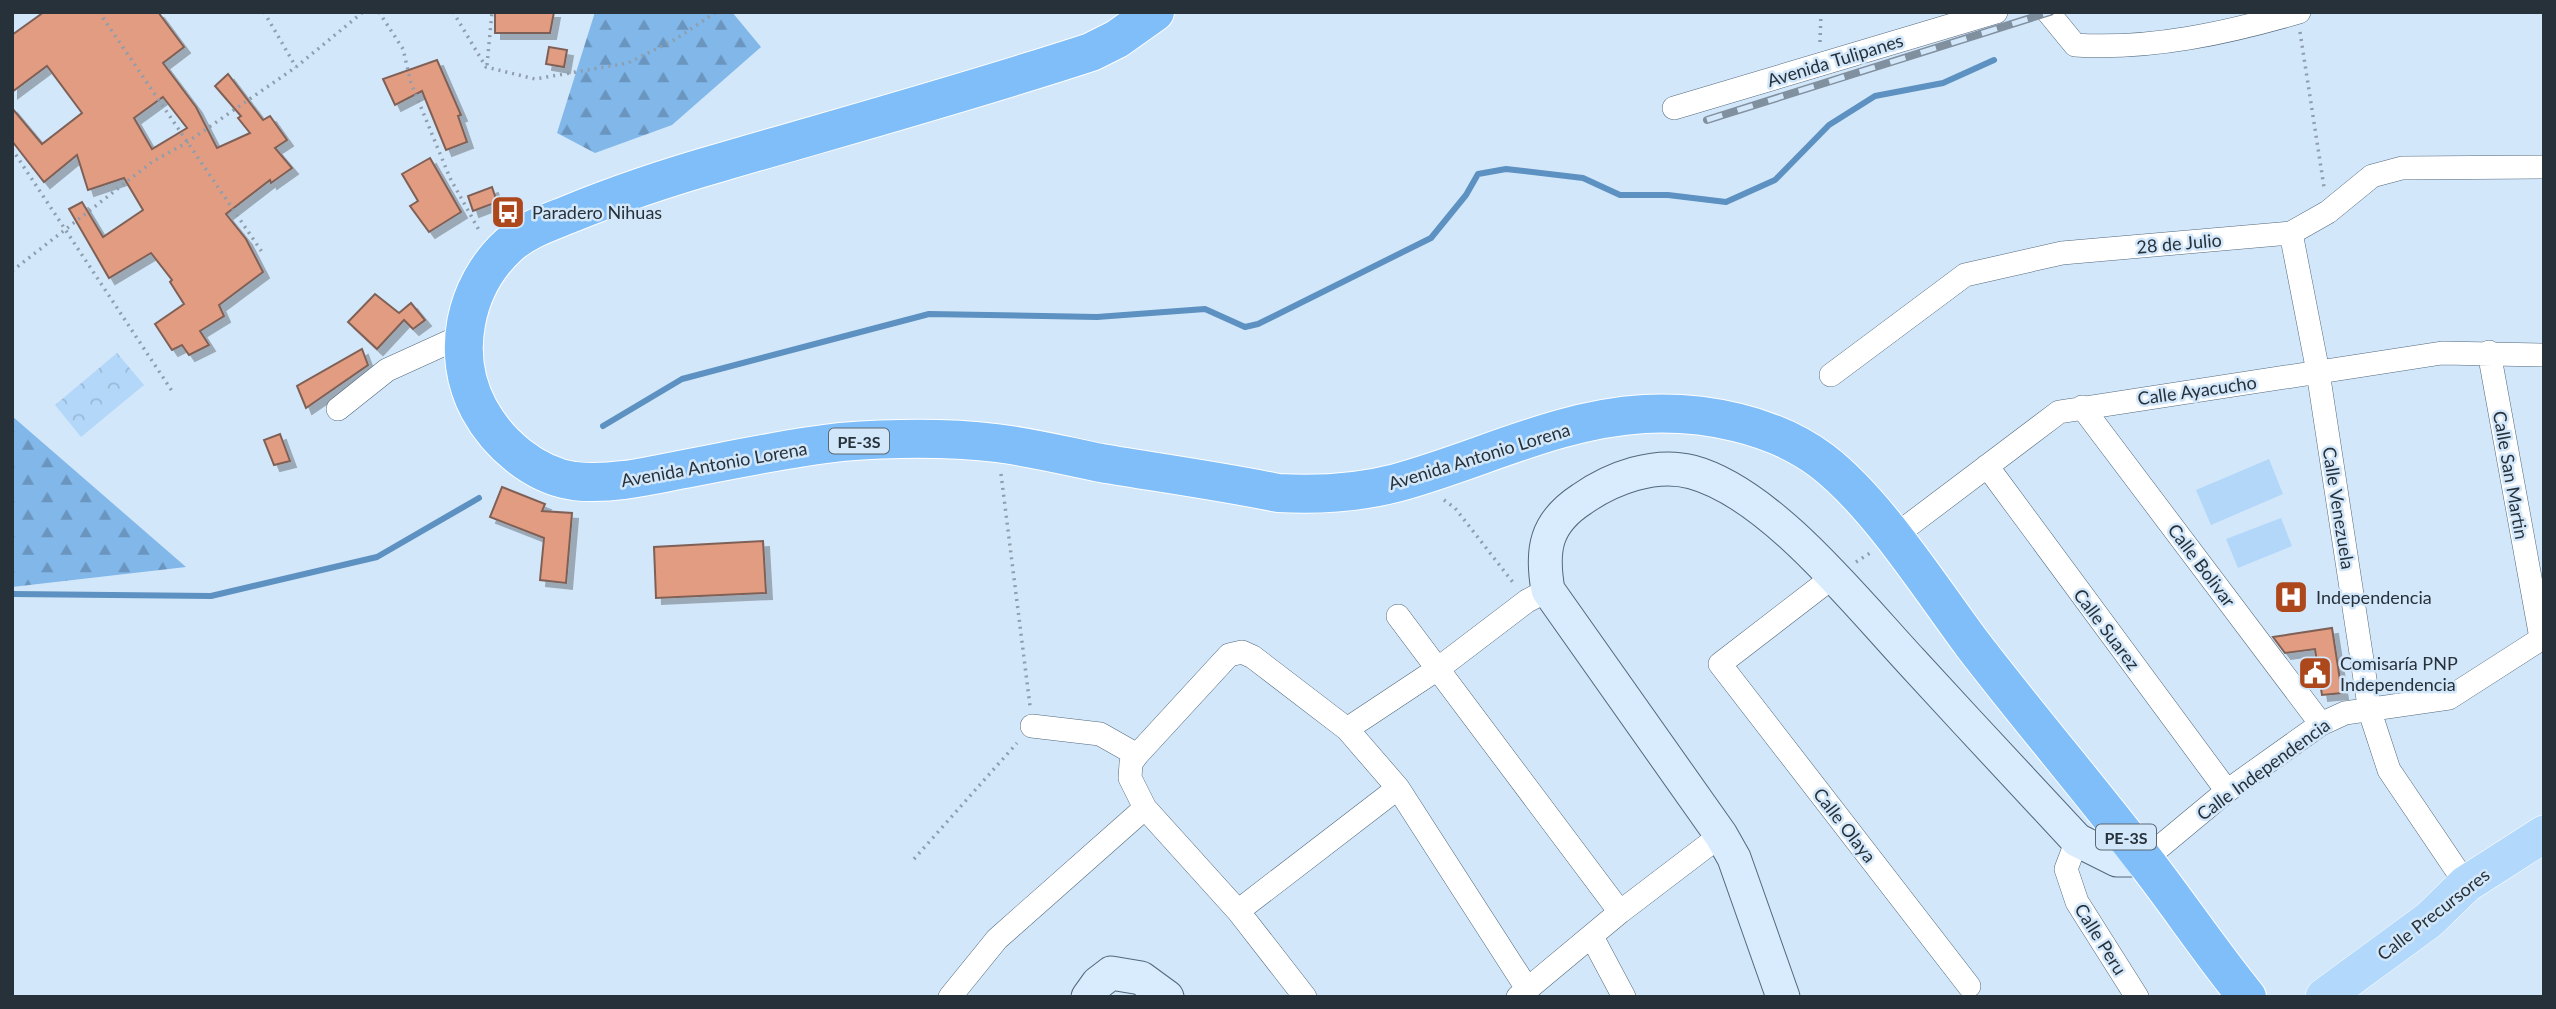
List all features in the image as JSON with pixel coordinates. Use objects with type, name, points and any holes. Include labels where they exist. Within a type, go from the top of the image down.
[{"type":"highway","name":"Avenida Antonio Lorena","points":[[1155,12],[1117,40],[1091,52],[630,189],[531,230],[509,245],[481,282],[467,310],[464,335],[470,388],[497,438],[545,472],[571,481],[606,482],[638,478],[842,442],[904,439],[998,443],[1278,493],[1312,495],[1356,490],[1414,477],[1556,431],[1608,418],[1643,414],[1710,416],[1790,443],[1820,459],[1849,485],[2144,860]]},
{"type":"highway","name":"PE-3S","points":[[2144,860],[2244,993]]},
{"type":"main road","points":[[1783,997],[1734,858],[1721,835],[1538,596],[1546,543],[1556,521],[1581,499],[1611,482],[1646,471],[1670,469],[1713,479],[1768,514],[1833,577],[2077,840],[2117,860],[2144,860]]},
{"type":"main road","name":"Calle Precursores","points":[[2324,997],[2420,927],[2466,884],[2544,834]]},
{"type":"main road","points":[[1088,997],[1098,983],[1111,973],[1124,973],[1141,978],[1167,997]]},
{"type":"street","name":"Avenida Tulipanes","points":[[1674,108],[1996,12]]},
{"type":"street","points":[[2048,12],[2075,45],[2128,47],[2218,33],[2298,12]]},
{"type":"street","name":"28 de Julio","points":[[1831,375],[1965,275],[2062,253],[2291,233],[2328,212],[2372,176],[2402,168],[2544,167]]},
{"type":"street","name":"Calle Venezuela","points":[[2291,233],[2318,372],[2370,712],[2389,770],[2466,884]]},
{"type":"street","points":[[338,409],[387,370],[464,335]]},
{"type":"street","name":"Calle San Martin","points":[[2489,352],[2543,638]]},
{"type":"street","name":"Calle Ayacucho","points":[[1892,538],[2059,412],[2442,353],[2544,355]]},
{"type":"street","name":"Calle Bolivar","points":[[2082,407],[2321,724]]},
{"type":"street","name":"Calle Suarez","points":[[1986,466],[2228,791]]},
{"type":"street","name":"Calle Olaya","points":[[1833,577],[1720,664],[1969,986]]},
{"type":"street","points":[[1347,729],[1538,596]]},
{"type":"street","points":[[1398,616],[1620,912]]},
{"type":"street","name":"Calle Independencia","points":[[2144,860],[2228,791],[2321,724],[2345,713],[2370,712],[2449,698],[2543,638]]},
{"type":"street","points":[[1305,997],[1238,911],[1145,808],[1130,778],[1131,763],[1137,755],[1229,655],[1242,652],[1253,657],[1347,729],[1398,788],[1523,993],[1620,912],[1721,835]]},
{"type":"street","points":[[1032,726],[1100,734],[1137,755]]},
{"type":"street","points":[[1238,911],[1398,788]]},
{"type":"street","points":[[950,997],[997,939],[1145,808]]},
{"type":"street","name":"Calle Peru","points":[[2077,840],[2066,869],[2077,902],[2137,997]]},
{"type":"street","points":[[1592,937],[1624,997]]},
{"type":"path","points":[[99,12],[262,252]]},
{"type":"path","points":[[264,12],[296,67]]},
{"type":"path","points":[[12,271],[152,162],[186,143],[296,67],[363,12]]},
{"type":"path","points":[[379,12],[403,49],[411,83],[450,178],[497,260]]},
{"type":"path","points":[[453,12],[486,67],[535,79],[628,63],[677,40],[716,12]]},
{"type":"path","points":[[486,67],[492,12]]},
{"type":"path","points":[[1818,65],[1821,12]]},
{"type":"path","points":[[2298,12],[2328,212]]},
{"type":"path","points":[[12,149],[172,391]]},
{"type":"path","points":[[914,859],[1032,726],[998,443]]},
{"type":"path","points":[[1414,477],[1455,508],[1538,596]]},
{"type":"path","points":[[1833,577],[1892,538]]},
{"type":"green space","points":[[595,12],[732,12],[761,47],[672,125],[595,153],[557,133]]},
{"type":"green space","points":[[117,353],[144,385],[81,437],[55,405]]},
{"type":"green space","points":[[12,416],[186,567],[12,587]]},
{"type":"green space","points":[[2269,459],[2283,494],[2211,525],[2196,490]]},
{"type":"green space","points":[[2281,518],[2292,546],[2238,568],[2226,539]]},
{"type":"building","points":[[44,12],[158,12],[184,47],[163,63],[196,107],[217,148],[250,133],[238,118],[241,116],[215,86],[228,74],[263,120],[270,116],[287,140],[275,148],[292,168],[271,183],[270,180],[226,214],[246,239],[263,272],[219,305],[224,316],[200,331],[209,345],[189,355],[182,345],[172,350],[155,324],[184,304],[170,282],[172,280],[151,253],[109,278],[69,209],[82,202],[103,237],[143,210],[124,178],[88,190],[77,155],[44,182],[12,141],[12,108],[42,144],[82,113],[47,66],[12,92],[12,35]],"holes":[[[163,97],[187,128],[152,149],[134,118]]]},
{"type":"building","points":[[495,12],[554,12],[550,33],[495,33]]},
{"type":"building","points":[[549,47],[567,50],[564,67],[546,64]]},
{"type":"building","points":[[437,60],[461,115],[458,116],[467,142],[446,150],[422,91],[395,105],[383,79]]},
{"type":"building","points":[[430,158],[461,212],[429,232],[410,206],[418,201],[402,174]]},
{"type":"building","points":[[492,187],[497,202],[473,211],[468,196]]},
{"type":"building","points":[[375,294],[399,313],[411,303],[425,320],[413,329],[404,320],[377,349],[348,322]]},
{"type":"building","points":[[362,349],[368,365],[306,408],[297,386]]},
{"type":"building","points":[[280,434],[290,461],[274,465],[264,440]]},
{"type":"building","points":[[502,487],[545,504],[542,511],[572,513],[566,583],[540,580],[544,538],[490,517]]},
{"type":"building","points":[[763,541],[766,593],[656,598],[654,547]]},
{"type":"building","points":[[2332,628],[2342,693],[2322,695],[2315,649],[2285,653],[2273,637]]},
{"type":"waterway","points":[[603,426],[682,379],[929,314],[1097,317],[1205,309],[1245,327],[1258,324],[1431,238],[1466,195],[1478,174],[1506,169],[1583,178],[1620,195],[1668,195],[1726,202],[1775,180],[1829,125],[1875,96],[1943,83],[1994,60]]},
{"type":"waterway","points":[[12,594],[211,596],[377,557],[479,498]]},
{"type":"railway","points":[[1707,120],[2050,12]]},
{"type":"place","name":"Paradero Nihuas","points":[[508,212]]},
{"type":"place","name":"Independencia","points":[[2291,597]]},
{"type":"place","name":"Comisaría PNP Independencia","points":[[2315,673]]}]
